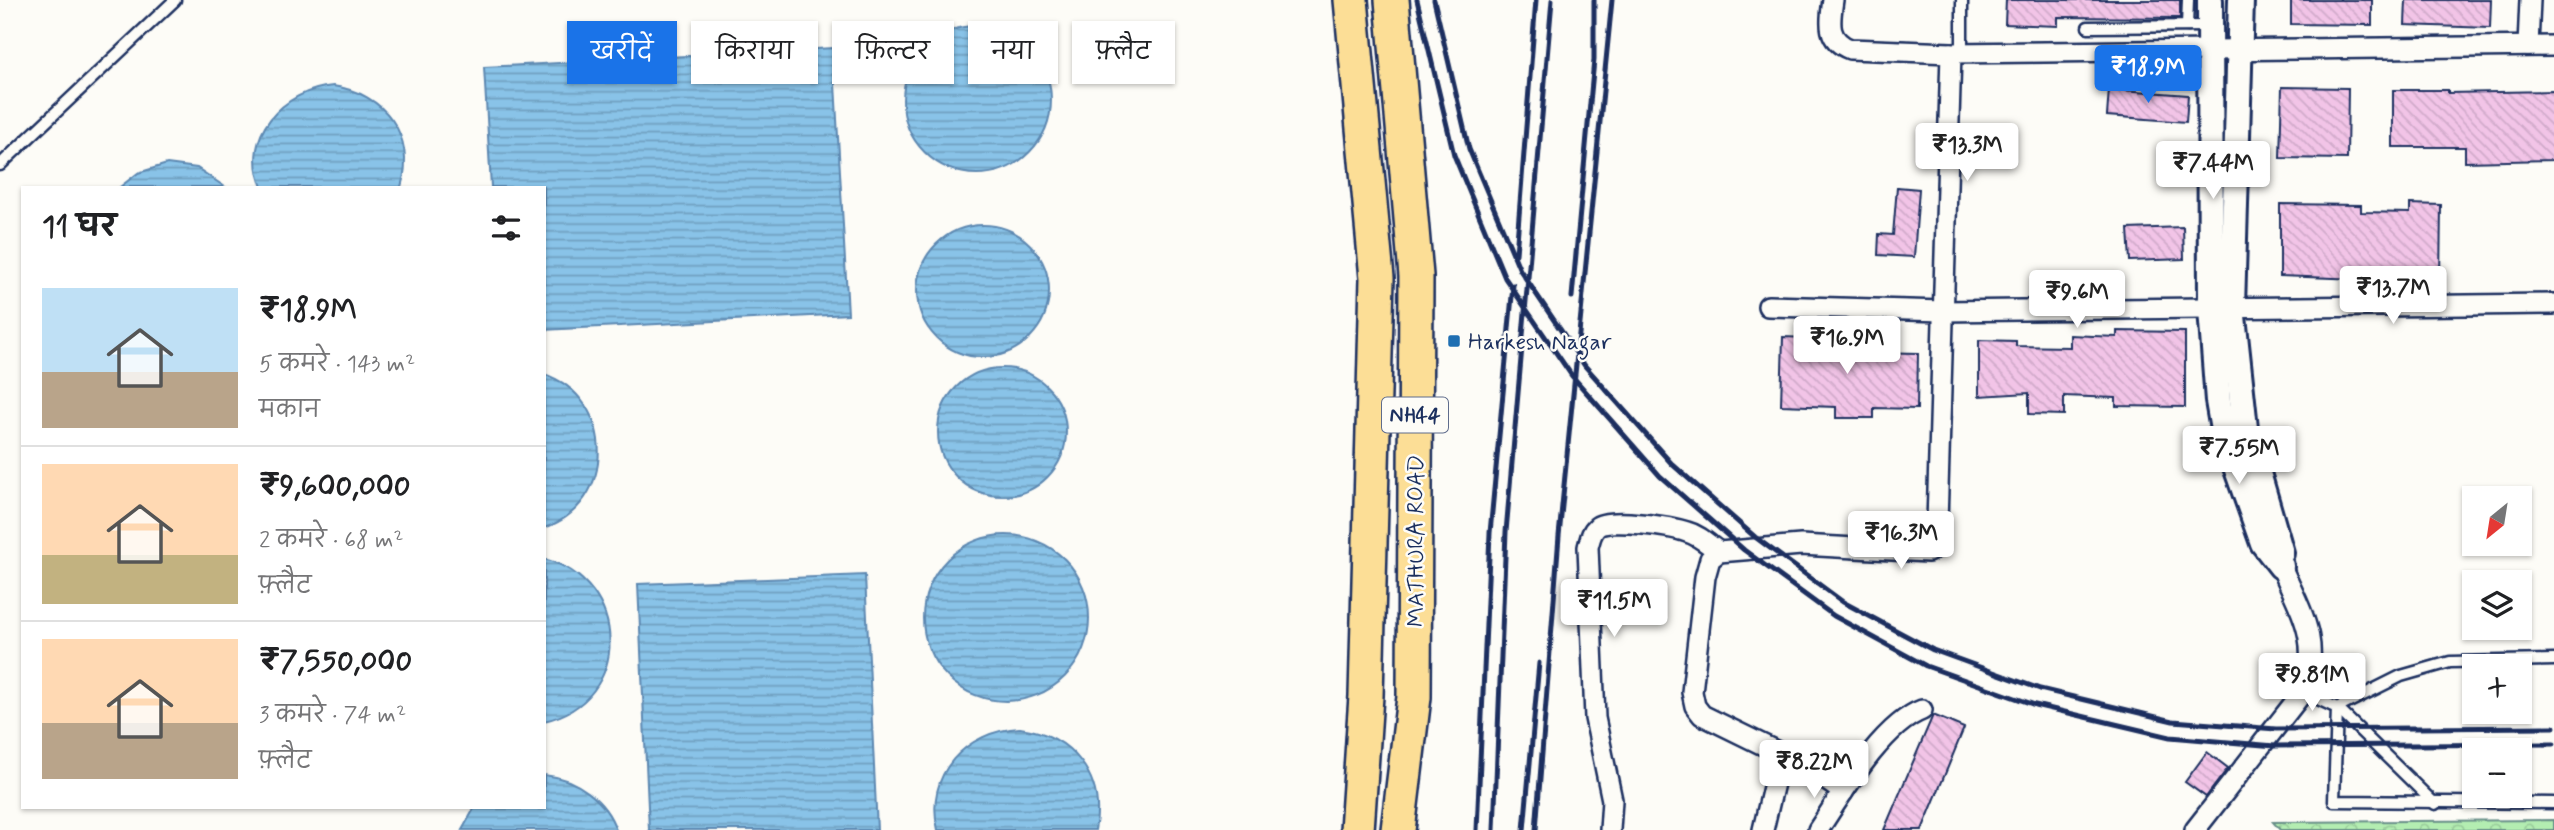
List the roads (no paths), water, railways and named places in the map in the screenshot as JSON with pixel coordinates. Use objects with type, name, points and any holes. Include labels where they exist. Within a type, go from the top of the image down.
[{"type":"highway","name":"MATHURA ROAD","points":[[1351,0],[1377,278],[1366,695],[1357,830]]},
{"type":"highway","name":"MATHURA ROAD","points":[[1392,0],[1416,276],[1414,696],[1398,830]]},
{"type":"street","points":[[1833,0],[1829,24],[1833,37],[1840,46],[1850,49],[1956,53],[2202,34],[2240,48],[2554,46]]},
{"type":"street","points":[[2195,830],[2303,692],[2312,661],[2311,636],[2281,566],[2280,542],[2245,428],[2222,308],[2202,34],[2210,0]]},
{"type":"street","points":[[2222,308],[2241,0]]},
{"type":"street","points":[[2529,46],[2530,0]]},
{"type":"street","points":[[1843,792],[1781,753],[1712,721],[1695,706],[1692,692],[1705,577],[1710,559],[1719,552],[1801,545],[1928,552],[1933,549],[1937,523],[1943,311],[1956,53]]},
{"type":"street","points":[[1768,306],[1943,311],[2554,304]]},
{"type":"street","points":[[1610,830],[1612,800],[1595,718],[1588,547],[1591,534],[1597,526],[1605,523],[1654,525],[1686,531],[1719,552]]},
{"type":"street","points":[[1818,830],[1843,792],[1898,726],[1908,715],[1922,710]]},
{"type":"street","points":[[1763,830],[1781,753]]},
{"type":"lane","points":[[0,165],[175,0]]},
{"type":"lane","points":[[1956,53],[1962,0]]},
{"type":"lane","points":[[2088,27],[2202,34],[2188,0]]},
{"type":"lane","points":[[2337,708],[2400,676],[2450,662],[2554,660]]},
{"type":"lane","points":[[2303,692],[2337,708],[2435,804]]},
{"type":"lane","points":[[2337,708],[2334,801],[2554,803]]},
{"type":"water","points":[[968,27],[968,84],[1049,86],[1049,114],[1038,141],[1018,161],[991,172],[963,172],[936,161],[916,141],[905,114],[903,100],[906,84],[954,84],[954,31],[963,28]]},
{"type":"water","points":[[832,48],[832,84],[835,84],[848,314],[546,330],[546,186],[491,186],[484,67],[567,62],[567,84],[677,84],[677,56],[691,56],[691,84],[818,84],[818,49]]},
{"type":"water","points":[[333,86],[351,90],[381,108],[392,120],[400,134],[404,151],[405,168],[401,186],[262,186],[257,168],[257,150],[270,119],[298,96]]},
{"type":"water","points":[[167,164],[197,168],[224,186],[121,186],[138,173]]},
{"type":"water","points":[[983,225],[1008,230],[1029,245],[1044,266],[1049,291],[1044,316],[1029,337],[1008,352],[983,357],[958,352],[937,337],[922,316],[917,291],[922,266],[937,245],[958,230]]},
{"type":"water","points":[[1002,368],[1027,373],[1047,387],[1061,407],[1066,432],[1061,457],[1047,477],[1027,491],[1002,496],[977,491],[957,477],[943,457],[938,432],[943,407],[957,387],[977,373]]},
{"type":"water","points":[[546,375],[568,387],[585,405],[595,427],[599,451],[595,475],[585,497],[568,516],[546,527]]},
{"type":"water","points":[[1006,535],[1038,542],[1052,549],[1064,560],[1075,572],[1082,586],[1089,618],[1082,650],[1075,664],[1064,676],[1052,687],[1038,694],[1006,701],[974,694],[960,687],[948,676],[937,664],[930,650],[923,618],[930,586],[937,572],[948,560],[960,549],[974,542]]},
{"type":"water","points":[[546,560],[572,572],[593,591],[605,615],[610,641],[606,667],[594,690],[573,709],[546,720]]},
{"type":"water","points":[[865,575],[877,830],[649,830],[638,584]]},
{"type":"water","points":[[1020,728],[1055,739],[1081,762],[1090,776],[1095,793],[1095,830],[938,830],[935,810],[937,791],[954,759],[982,737]]},
{"type":"water","points":[[546,775],[567,781],[588,792],[605,809],[616,830],[462,830],[474,809],[546,809]]},
{"type":"railway","points":[[1417,0],[1454,155],[1505,278],[1572,376],[1660,476],[1744,550],[1834,616],[1926,666],[2035,705],[2170,737],[2275,746],[2554,744]]},
{"type":"railway","points":[[1434,0],[1469,149],[1520,270],[1585,366],[1672,464],[1755,537],[1843,602],[1933,650],[2040,689],[2173,721],[2276,729],[2554,727]]},
{"type":"railway","points":[[1516,254],[1536,0]]},
{"type":"railway","points":[[1494,830],[1506,532],[1552,0]]},
{"type":"railway","points":[[1572,297],[1594,60],[1594,0]]},
{"type":"railway","points":[[1536,830],[1559,536],[1612,0]]},
{"type":"railway","points":[[1477,830],[1490,533],[1513,285]]},
{"type":"railway","points":[[1524,830],[1539,663]]},
{"type":"place","name":"Harkesh Nagar","points":[[1454,341]]}]
